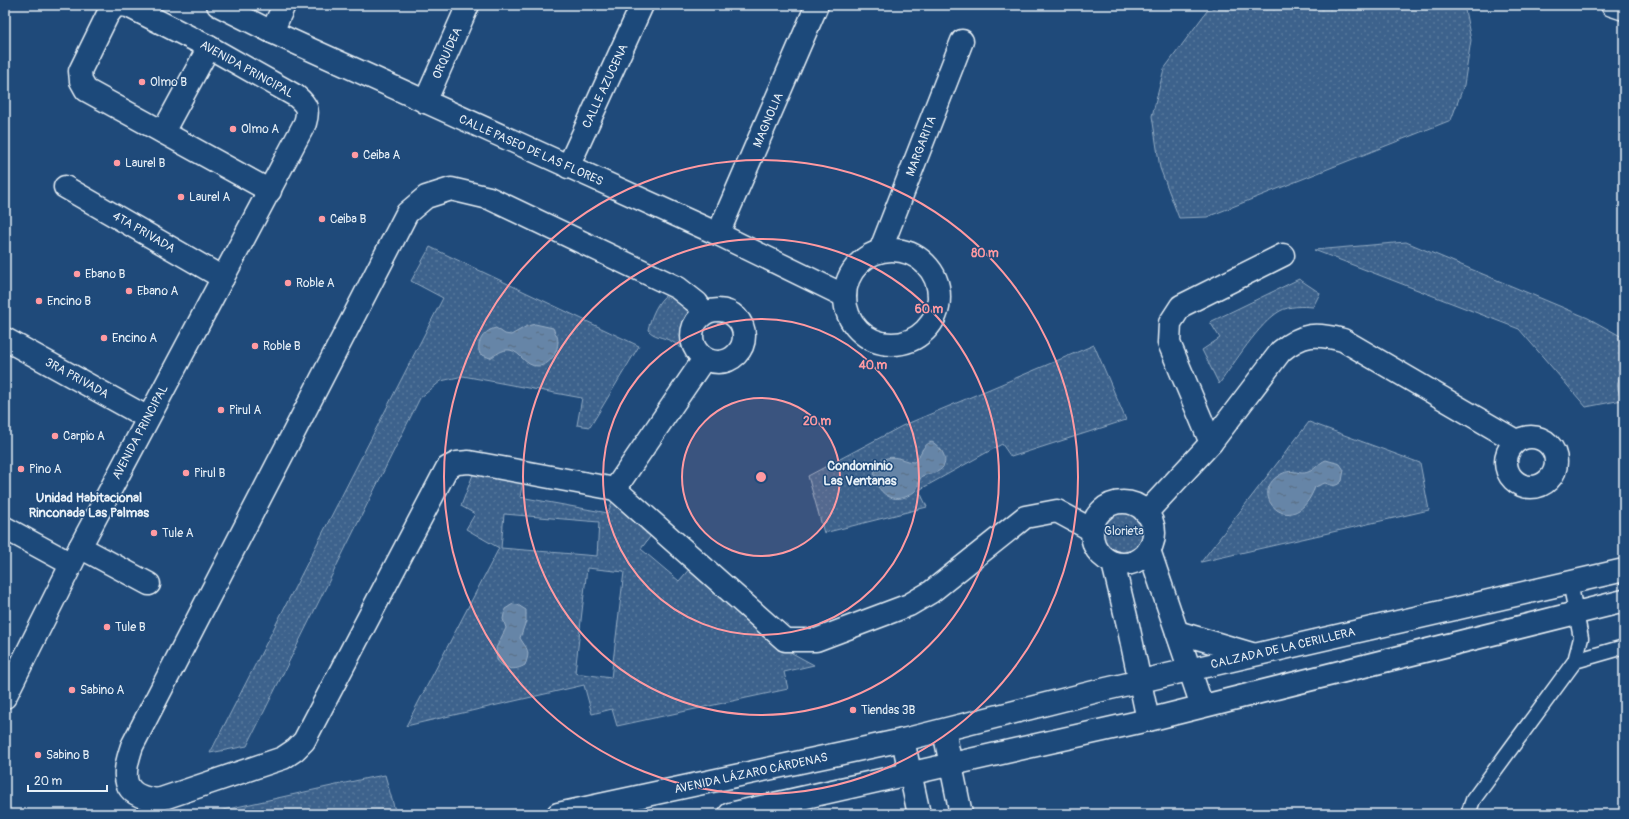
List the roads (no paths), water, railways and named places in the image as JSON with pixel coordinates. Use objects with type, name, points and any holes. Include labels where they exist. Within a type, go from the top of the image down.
[{"type":"street","name":"AVENIDA PRINCIPAL","points":[[5,697],[76,555],[270,191],[305,123],[307,108],[296,96],[209,48],[128,6],[120,5],[113,8],[107,16],[80,71],[81,81],[86,90],[270,191]]},
{"type":"street","name":"CALLE PASEO DE LAS FLORES","points":[[218,5],[272,32],[718,234],[845,296]]},
{"type":"street","points":[[272,32],[284,5]]},
{"type":"street","name":"ORQUÍDEA","points":[[425,102],[468,5]]},
{"type":"street","name":"CALLE AZUCENA","points":[[568,167],[642,5]]},
{"type":"street","name":"MAGNOLIA","points":[[718,234],[817,5]]},
{"type":"street","points":[[1612,5],[1624,9]]},
{"type":"street","name":"MARGARITA","points":[[880,251],[962,41]]},
{"type":"street","points":[[163,132],[209,48]]},
{"type":"street","name":"4TA PRIVADA","points":[[65,187],[223,278]]},
{"type":"street","points":[[704,313],[697,303],[678,288],[489,198],[451,189],[426,197],[407,213],[132,746],[126,766],[126,782],[132,792],[145,799],[158,800],[283,758],[295,750],[304,741],[447,468],[457,462],[469,462],[615,489],[785,640],[816,640],[909,605],[932,592],[1025,517],[1057,511],[1092,530]]},
{"type":"street","points":[[895,249],[910,252],[923,260],[933,272],[938,286],[939,301],[936,316],[927,330],[914,339],[898,344],[882,343],[867,337],[855,326],[847,312],[845,296],[848,281],[855,268],[866,257],[880,251],[895,249]]},
{"type":"street","points":[[1211,443],[1169,343],[1170,323],[1181,306],[1283,255]]},
{"type":"street","points":[[720,310],[732,315],[741,324],[744,340],[735,355],[728,360],[712,362],[704,359],[697,353],[691,336],[697,319],[704,313],[720,310]]},
{"type":"street","points":[[1146,513],[1211,443],[1281,351],[1294,341],[1309,335],[1326,336],[1343,340],[1516,441]]},
{"type":"street","name":"3RA PRIVADA","points":[[5,339],[148,418]]},
{"type":"street","points":[[615,489],[704,359]]},
{"type":"street","points":[[1118,502],[1128,502],[1138,506],[1146,513],[1151,521],[1154,531],[1153,541],[1149,550],[1139,560],[1126,565],[1113,564],[1103,558],[1096,551],[1092,541],[1092,530],[1094,520],[1100,512],[1108,506],[1118,502]]},
{"type":"street","points":[[5,528],[149,584]]},
{"type":"street","points":[[1149,550],[1202,706]]},
{"type":"street","points":[[1113,564],[1148,720]]},
{"type":"street","name":"CALZADA DE LA CERILLERA","points":[[944,731],[1140,681],[1624,570]]},
{"type":"street","points":[[730,814],[768,810],[951,764],[1148,720],[1624,601]]},
{"type":"street","points":[[1177,632],[1253,655]]},
{"type":"street","points":[[944,731],[961,814]]},
{"type":"street","name":"AVENIDA LÁZARO CÁRDENAS","points":[[558,814],[944,731]]},
{"type":"street","points":[[903,740],[920,814]]},
{"type":"lane","points":[[1468,814],[1473,800],[1575,661],[1581,638],[1570,582]]},
{"type":"lane","points":[[1575,661],[1624,647]]},
{"type":"water","points":[[535,324],[553,328],[557,336],[558,346],[554,356],[547,363],[534,366],[526,362],[514,351],[510,350],[502,351],[490,358],[480,354],[480,341],[488,331],[496,328],[505,334],[511,335],[527,326]]},
{"type":"water","points":[[1624,372],[1624,400],[1618,390],[1618,382]]},
{"type":"water","points":[[932,442],[940,448],[944,456],[945,461],[942,469],[935,473],[922,476],[916,490],[903,498],[893,498],[884,494],[878,487],[875,479],[875,470],[879,463],[891,457],[914,462],[926,445]]},
{"type":"water","points":[[1326,460],[1340,464],[1344,470],[1342,481],[1334,485],[1325,483],[1315,487],[1306,503],[1296,512],[1286,513],[1277,510],[1271,503],[1268,494],[1270,485],[1278,476],[1291,471],[1301,473],[1308,472]]},
{"type":"water","points":[[513,604],[526,610],[526,621],[520,638],[528,653],[525,665],[514,669],[503,666],[497,660],[496,648],[506,628],[503,619],[505,609]]},
{"type":"place","name":"Olmo B","points":[[142,82]]},
{"type":"place","name":"Olmo A","points":[[233,129]]},
{"type":"place","name":"Ceiba A","points":[[355,155]]},
{"type":"place","name":"Laurel B","points":[[117,163]]},
{"type":"place","name":"Laurel A","points":[[181,197]]},
{"type":"place","name":"Ceiba B","points":[[322,219]]},
{"type":"place","name":"Ebano B","points":[[77,274]]},
{"type":"place","name":"Roble A","points":[[288,283]]},
{"type":"place","name":"Ebano A","points":[[129,291]]},
{"type":"place","name":"Encino B","points":[[39,301]]},
{"type":"place","name":"Encino A","points":[[104,338]]},
{"type":"place","name":"Roble B","points":[[255,346]]},
{"type":"place","name":"Pirul A","points":[[221,410]]},
{"type":"place","name":"Carpio A","points":[[55,436]]},
{"type":"place","name":"Pino A","points":[[21,469]]},
{"type":"place","name":"Pirul B","points":[[186,473]]},
{"type":"place","name":"Tule A","points":[[154,533]]},
{"type":"place","name":"Tule B","points":[[107,627]]},
{"type":"place","name":"Sabino A","points":[[72,690]]},
{"type":"place","name":"Tiendas 3B","points":[[853,710]]},
{"type":"place","name":"Sabino B","points":[[38,755]]},
{"type":"district","name":"Condominio Las Ventanas","points":[[860,472]]},
{"type":"district","name":"Unidad Habitacional Rinconada Las Palmas","points":[[89,504]]},
{"type":"park label","name":"Glorieta","points":[[1124,531]]}]
